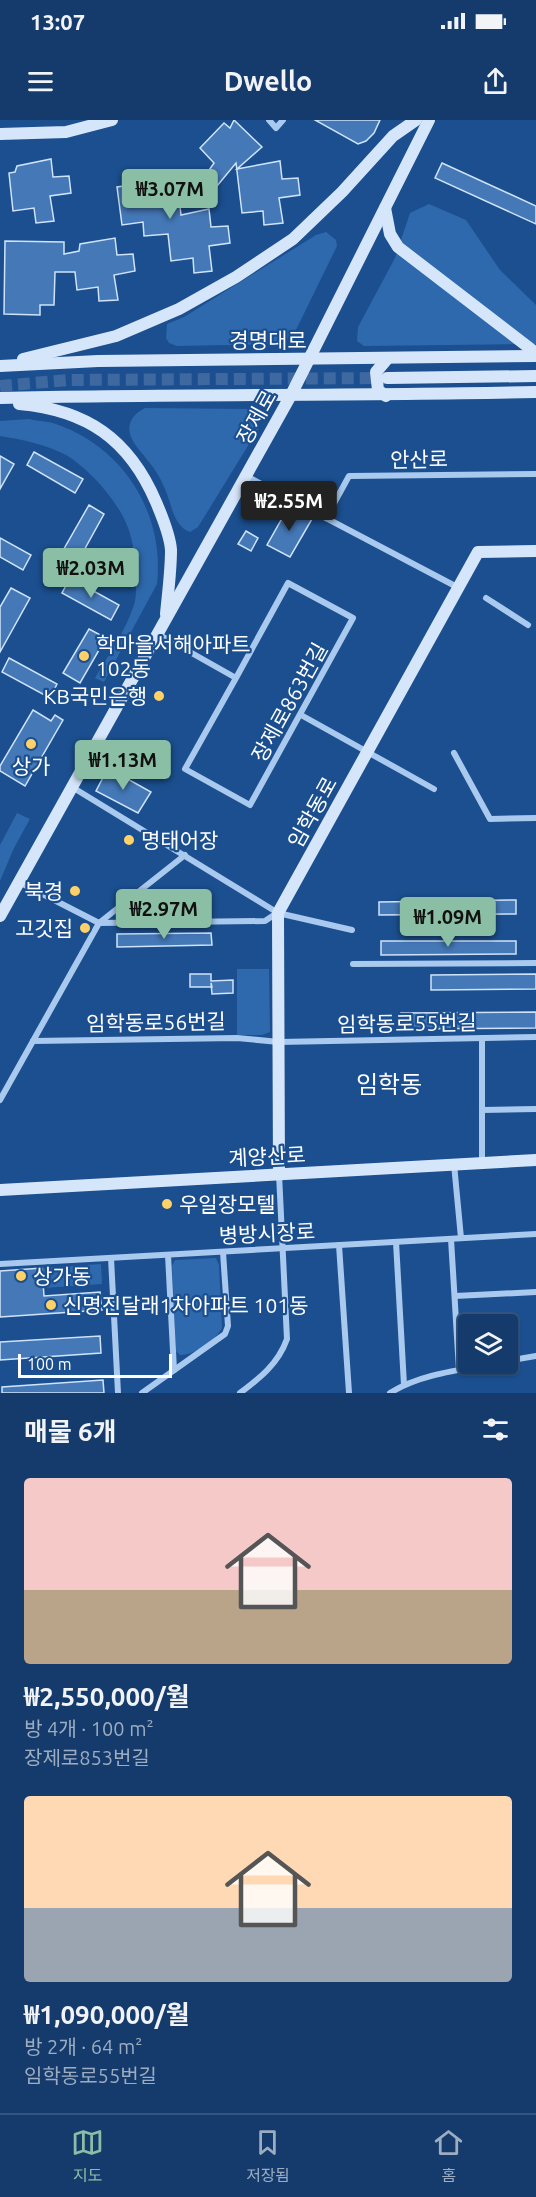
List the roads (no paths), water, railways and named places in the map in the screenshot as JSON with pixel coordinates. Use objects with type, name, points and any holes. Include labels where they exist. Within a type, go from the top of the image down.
[{"type":"street","points":[[0,134],[66,132],[112,120]]},
{"type":"street","points":[[269,120],[276,128],[283,120]]},
{"type":"street","points":[[0,365],[116,336],[179,309],[236,277],[293,239],[342,192],[393,136],[416,120]]},
{"type":"street","name":"장제로","points":[[0,916],[291,395],[429,120]]},
{"type":"street","points":[[385,208],[390,234],[398,248],[536,354]]},
{"type":"street","name":"경명대로","points":[[0,365],[98,361],[387,359],[536,354]]},
{"type":"street","points":[[386,396],[378,390],[376,372],[387,359]]},
{"type":"street","points":[[387,378],[536,376]]},
{"type":"street","points":[[0,400],[101,395],[386,396],[536,392]]},
{"type":"street","points":[[0,400],[59,410],[87,421],[110,435],[122,447],[148,483],[160,511],[171,548],[166,618]]},
{"type":"street","name":"안산로","points":[[326,518],[349,476],[536,474]]},
{"type":"street","points":[[245,476],[459,588]]},
{"type":"street","name":"임학동로","points":[[279,1174],[278,913],[478,552],[536,551]]},
{"type":"street","name":"장제로863번길","points":[[288,583],[353,618],[250,805],[185,769],[236,678],[288,583]]},
{"type":"street","points":[[486,598],[528,625]]},
{"type":"street","points":[[158,634],[236,678]]},
{"type":"street","points":[[301,715],[434,789]]},
{"type":"street","points":[[454,753],[490,819],[536,818]]},
{"type":"street","points":[[72,787],[278,913],[352,930]]},
{"type":"street","points":[[0,1100],[99,923],[185,855]]},
{"type":"street","points":[[19,882],[99,923],[265,921],[278,913]]},
{"type":"street","points":[[353,964],[536,963]]},
{"type":"street","name":"임학동로55번길","points":[[279,1042],[536,1037]]},
{"type":"street","name":"임학동로56번길","points":[[33,1041],[237,1038],[279,1042]]},
{"type":"street","points":[[482,1038],[482,1163]]},
{"type":"street","points":[[482,1110],[536,1109]]},
{"type":"street","name":"계양산로","points":[[0,1190],[536,1160]]},
{"type":"street","points":[[454,1164],[461,1238]]},
{"type":"street","points":[[240,1393],[272,1367],[282,1352],[286,1340],[279,1174]]},
{"type":"street","name":"병방시장로","points":[[0,1264],[536,1234]]},
{"type":"street","points":[[451,1239],[458,1355]]},
{"type":"street","points":[[396,1242],[404,1385]]},
{"type":"street","points":[[339,1245],[349,1393]]},
{"type":"street","points":[[142,1393],[225,1334],[228,1326],[223,1252]]},
{"type":"street","points":[[168,1255],[174,1370]]},
{"type":"street","points":[[111,1258],[118,1393]]},
{"type":"street","points":[[454,1296],[536,1292]]},
{"type":"street","points":[[518,1359],[536,1356]]},
{"type":"street","points":[[390,1393],[404,1385],[458,1370]]},
{"type":"tunnel","points":[[0,386],[68,380],[385,378]]},
{"type":"place","name":"학마을서해아파트 102동","points":[[84,656]]},
{"type":"place","name":"KB국민은행","points":[[159,696]]},
{"type":"place","name":"상가","points":[[31,744]]},
{"type":"place","name":"명태어장","points":[[129,840]]},
{"type":"place","name":"북경","points":[[75,891]]},
{"type":"place","name":"고깃집","points":[[85,928]]},
{"type":"place","name":"우일장모텔","points":[[167,1204]]},
{"type":"place","name":"상가동","points":[[21,1276]]},
{"type":"place","name":"신명진달래1차아파트 101동","points":[[51,1305]]},
{"type":"district","name":"임학동","points":[[389,1084]]}]
